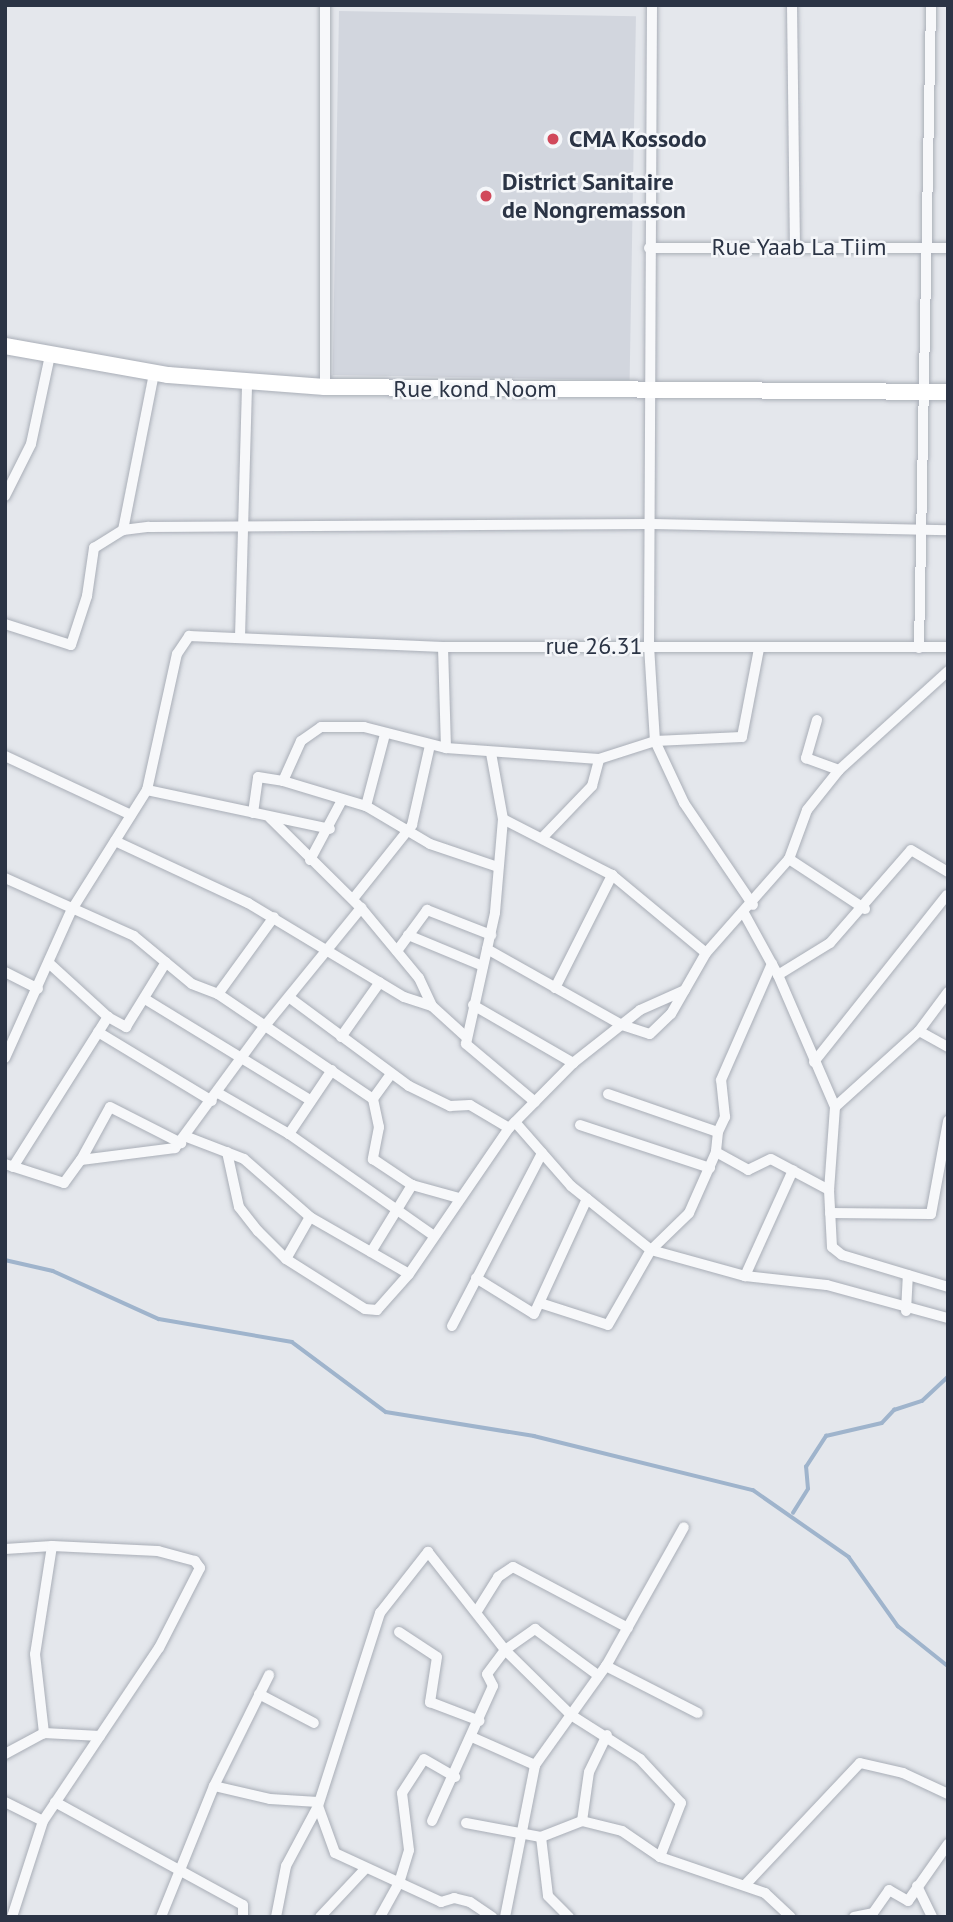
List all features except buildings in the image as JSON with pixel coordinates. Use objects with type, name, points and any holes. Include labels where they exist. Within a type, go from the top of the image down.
[{"type":"street","points":[[325,5],[325,387]]},
{"type":"street","points":[[652,5],[649,646],[655,741],[684,803],[753,905]]},
{"type":"street","points":[[792,5],[796,247]]},
{"type":"street","points":[[919,648],[924,530],[925,247],[931,5]]},
{"type":"street","name":"Rue Yaab La Tiim","points":[[649,248],[948,248]]},
{"type":"street","name":"Rue kond Noom","points":[[5,346],[154,373],[247,383],[325,387],[948,393]]},
{"type":"street","points":[[5,496],[31,444],[50,355]]},
{"type":"street","points":[[122,530],[154,373]]},
{"type":"street","points":[[240,637],[240,524],[247,383]]},
{"type":"street","points":[[5,624],[71,645],[87,596],[94,548],[122,530],[240,524],[650,524],[948,530]]},
{"type":"street","name":"rue 26.31","points":[[5,1058],[50,964],[71,911],[147,790],[183,641],[198,633],[443,647],[649,646],[759,649],[948,646]]},
{"type":"street","points":[[443,647],[446,748]]},
{"type":"street","points":[[283,780],[307,732],[364,727],[446,748],[599,759],[655,741],[744,736],[759,649]]},
{"type":"street","points":[[487,949],[622,1025],[650,1034],[667,1020],[706,953],[745,915],[789,859],[807,810],[839,770],[948,671]]},
{"type":"street","points":[[817,720],[806,758],[839,770]]},
{"type":"street","points":[[366,806],[385,734]]},
{"type":"street","points":[[81,1160],[169,1152],[184,1140],[264,1027],[327,949],[407,832],[417,813],[430,745]]},
{"type":"street","points":[[491,752],[503,819],[495,866],[491,935],[465,1036],[469,1052],[535,1102]]},
{"type":"street","points":[[5,756],[131,815]]},
{"type":"street","points":[[543,837],[592,786],[599,759]]},
{"type":"street","points":[[253,813],[258,777],[283,780],[366,806],[407,832],[495,866]]},
{"type":"street","points":[[147,790],[330,829]]},
{"type":"street","points":[[310,860],[330,829],[342,800]]},
{"type":"street","points":[[270,818],[357,903],[397,951],[432,1006],[465,1036]]},
{"type":"street","points":[[503,819],[543,837],[612,875],[706,953]]},
{"type":"street","points":[[115,841],[274,917],[380,982],[432,1006]]},
{"type":"street","points":[[778,975],[821,950],[865,908],[911,850],[948,872]]},
{"type":"street","points":[[789,859],[865,908]]},
{"type":"street","points":[[555,988],[612,875]]},
{"type":"street","points":[[5,878],[71,911],[134,936],[192,984],[218,994],[332,1070],[373,1099],[379,1127],[373,1159],[412,1185],[459,1198]]},
{"type":"street","points":[[814,1062],[948,896],[948,889]]},
{"type":"street","points":[[397,951],[427,910],[491,935]]},
{"type":"street","points":[[745,915],[778,975],[835,1107],[829,1190],[835,1250],[948,1287]]},
{"type":"street","points":[[218,994],[274,917]]},
{"type":"street","points":[[408,936],[483,965]]},
{"type":"street","points":[[50,964],[108,1017],[126,1027],[166,962]]},
{"type":"street","points":[[540,1303],[608,1325],[651,1250],[690,1213],[716,1152],[718,1132],[725,1117],[721,1080],[772,964]]},
{"type":"street","points":[[5,972],[38,989]]},
{"type":"street","points":[[341,1037],[380,982]]},
{"type":"street","points":[[227,1152],[239,1207],[286,1259],[371,1311],[382,1308],[409,1274],[512,1125],[573,1063],[649,1002],[685,990]]},
{"type":"street","points":[[835,1107],[919,1031],[948,992]]},
{"type":"street","points":[[290,998],[391,1074],[450,1106],[470,1105],[512,1125],[586,1199],[651,1250],[745,1276],[827,1285],[906,1311],[948,1318]]},
{"type":"street","points":[[145,999],[310,1100]]},
{"type":"street","points":[[472,1005],[573,1063]]},
{"type":"street","points":[[108,1017],[9,1166],[64,1183],[81,1160],[110,1107],[184,1140],[227,1152],[251,1163],[310,1217],[409,1274]]},
{"type":"street","points":[[5,1030],[17,1035]]},
{"type":"street","points":[[919,1031],[948,1047]]},
{"type":"street","points":[[98,1032],[215,1097],[289,1134],[434,1236]]},
{"type":"street","points":[[289,1134],[332,1070]]},
{"type":"street","points":[[373,1099],[391,1074]]},
{"type":"street","points":[[608,1094],[718,1132]]},
{"type":"street","points":[[830,1213],[931,1214],[948,1121]]},
{"type":"street","points":[[580,1125],[710,1168]]},
{"type":"street","points":[[716,1152],[748,1170],[769,1158],[829,1190]]},
{"type":"street","points":[[452,1326],[542,1153]]},
{"type":"street","points":[[745,1276],[793,1170]]},
{"type":"street","points":[[371,1252],[412,1185]]},
{"type":"street","points":[[476,1278],[533,1315],[586,1199]]},
{"type":"street","points":[[286,1259],[310,1217]]},
{"type":"street","points":[[906,1311],[908,1275]]},
{"type":"street","points":[[505,1917],[525,1834],[535,1765],[606,1666],[684,1527]]},
{"type":"street","points":[[5,1549],[52,1546],[158,1551],[195,1561],[200,1568],[159,1648],[43,1821],[12,1917]]},
{"type":"street","points":[[44,1733],[35,1654],[52,1546]]},
{"type":"street","points":[[280,1915],[286,1866],[318,1804],[380,1613],[426,1554],[432,1553],[505,1650],[571,1715],[607,1735],[640,1759],[681,1803],[660,1857]]},
{"type":"street","points":[[477,1611],[498,1577],[513,1567],[628,1628]]},
{"type":"street","points":[[432,1821],[474,1738],[494,1686],[486,1674],[505,1650],[534,1629],[599,1676]]},
{"type":"street","points":[[399,1632],[437,1657],[430,1702],[480,1721]]},
{"type":"street","points":[[606,1666],[698,1713]]},
{"type":"street","points":[[161,1917],[214,1786],[268,1675]]},
{"type":"street","points":[[259,1694],[314,1723]]},
{"type":"street","points":[[5,1754],[44,1733],[100,1736]]},
{"type":"street","points":[[582,1821],[589,1772],[607,1735]]},
{"type":"street","points":[[474,1738],[535,1765]]},
{"type":"street","points":[[380,1917],[399,1883],[409,1850],[402,1793],[424,1759],[454,1777]]},
{"type":"street","points":[[746,1884],[860,1763],[903,1773],[948,1794]]},
{"type":"street","points":[[214,1786],[270,1799],[318,1804]]},
{"type":"street","points":[[5,1802],[43,1821]]},
{"type":"street","points":[[55,1802],[243,1905],[243,1917]]},
{"type":"street","points":[[318,1804],[335,1853],[441,1902],[454,1898],[471,1902],[492,1917]]},
{"type":"street","points":[[467,1823],[541,1837],[582,1821],[622,1831],[660,1857],[746,1884],[765,1893],[774,1912],[791,1917]]},
{"type":"street","points":[[541,1837],[548,1896],[566,1916]]},
{"type":"street","points":[[854,1917],[873,1913],[889,1890],[908,1901],[948,1844]]},
{"type":"street","points":[[320,1917],[366,1868]]},
{"type":"street","points":[[917,1886],[932,1917]]},
{"type":"shaded area","name":"District Sanitaire de Nongremasson","points":[[339,11],[636,16],[630,380],[333,375]]},
{"type":"waterway","points":[[5,1260],[53,1271],[159,1319],[292,1342],[386,1412],[534,1436],[753,1490],[849,1557],[898,1626],[948,1666]]},
{"type":"waterway","points":[[793,1513],[808,1489],[806,1467],[826,1436],[882,1423],[894,1410],[922,1401],[948,1377]]},
{"type":"place","name":"CMA Kossodo","points":[[553,139]]},
{"type":"place","name":"District Sanitaire de Nongremasson","points":[[486,196]]}]
